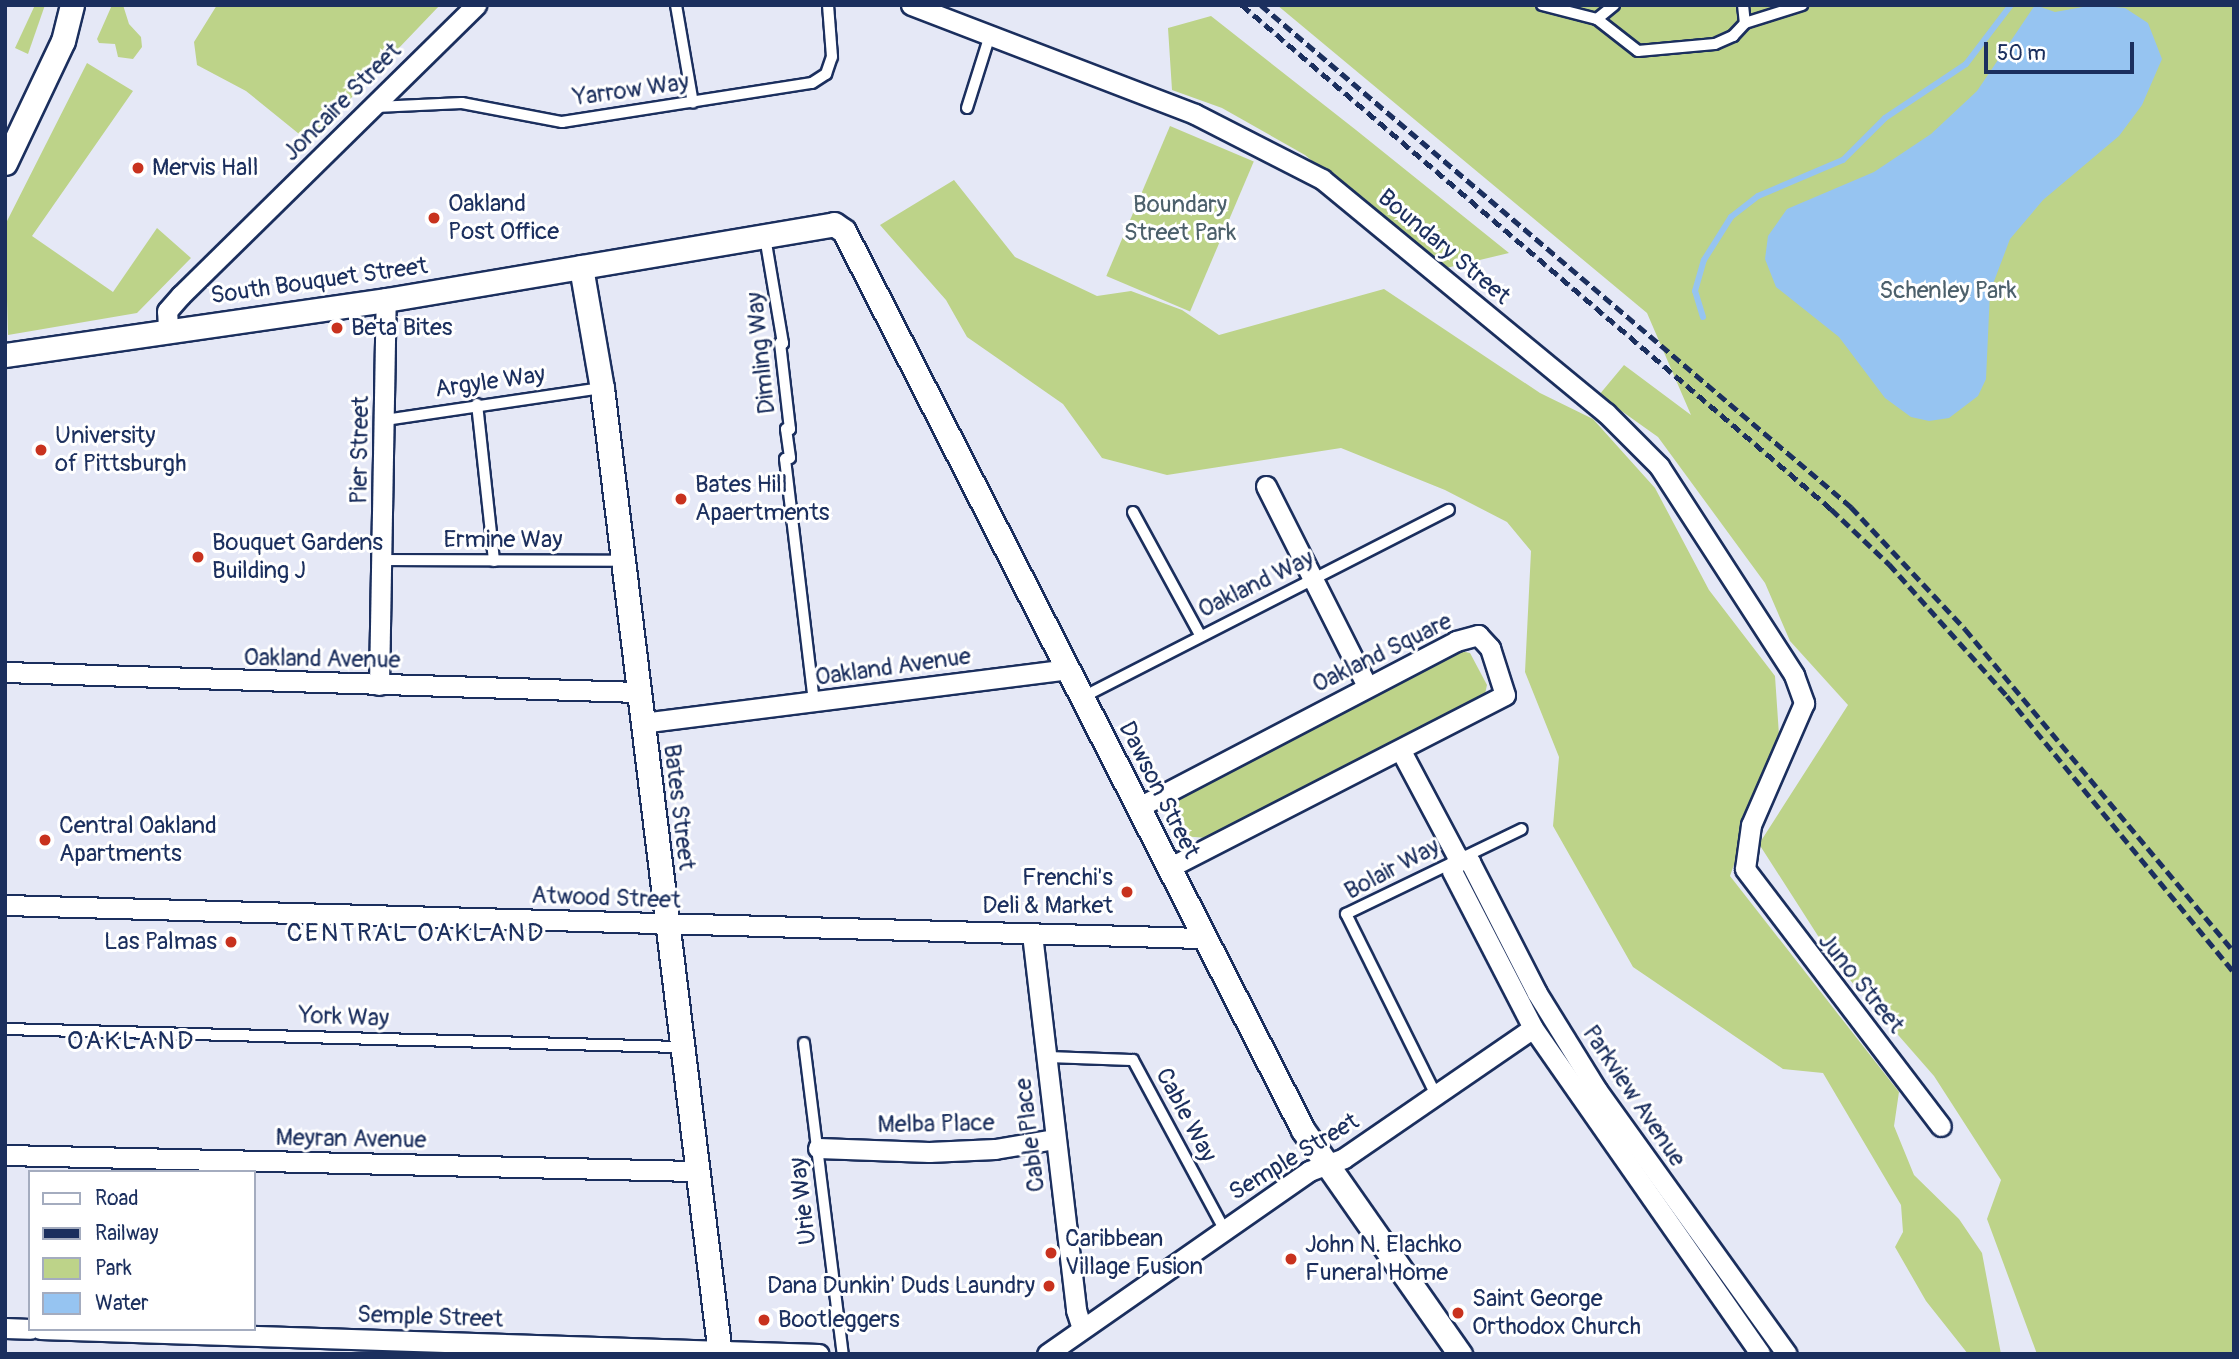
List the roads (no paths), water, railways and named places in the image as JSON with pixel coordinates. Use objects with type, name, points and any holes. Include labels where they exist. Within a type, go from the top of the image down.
[{"type":"street","points":[[5,163],[63,41],[72,5]]},
{"type":"street","name":"Joncaire Street","points":[[168,328],[167,311],[181,295],[475,5]]},
{"type":"street","name":"Boundary Street","points":[[911,5],[1195,114],[1333,187],[1606,413],[1659,466],[1794,675],[1804,703],[1751,825],[1745,869]]},
{"type":"street","name":"South Bouquet Street","points":[[5,355],[168,328],[386,300],[765,237],[824,223],[844,231]]},
{"type":"street","name":"Dawson Street","points":[[844,231],[1303,1130],[1460,1354]]},
{"type":"street","name":"Bates Street","points":[[581,267],[602,388],[668,925],[695,1171],[720,1352]]},
{"type":"street","name":"Pier Street","points":[[379,685],[386,300]]},
{"type":"street","points":[[1266,486],[1367,685]]},
{"type":"street","name":"Oakland Square","points":[[1139,807],[1367,685],[1467,638],[1478,635],[1490,648],[1505,695],[1401,751],[1170,867]]},
{"type":"street","name":"Oakland Avenue","points":[[642,723],[1068,669]]},
{"type":"street","name":"Oakland Avenue","points":[[5,672],[639,692]]},
{"type":"street","name":"Parkview Avenue","points":[[1401,751],[1458,858],[1470,862],[1590,1095]]},
{"type":"street","name":"Parkview Avenue","points":[[1458,858],[1452,871],[1532,1028],[1590,1095],[1659,1193],[1717,1292],[1760,1354]]},
{"type":"street","name":"Juno Street","points":[[1745,869],[1941,1126]]},
{"type":"street","name":"Atwood Street","points":[[5,905],[1204,938]]},
{"type":"street","name":"Cable Place","points":[[1032,934],[1055,1139],[1082,1328]]},
{"type":"street","name":"Semple Street","points":[[1046,1354],[1309,1171],[1345,1158],[1532,1028]]},
{"type":"street","name":"Melba Place","points":[[818,1148],[929,1152],[995,1149],[1055,1139]]},
{"type":"street","name":"Meyran Avenue","points":[[5,1155],[695,1171]]},
{"type":"street","name":"Parkview Avenue","points":[[1659,1193],[1733,1280],[1787,1354]]},
{"type":"street","points":[[5,1328],[28,1329]]},
{"type":"street","name":"Semple Street","points":[[99,1331],[819,1354]]},
{"type":"lane","points":[[676,5],[692,103]]},
{"type":"lane","name":"Yarrow Way","points":[[371,107],[462,103],[562,122],[812,83],[826,74],[832,57],[828,5]]},
{"type":"lane","points":[[1542,5],[1597,19],[1638,51],[1715,44],[1733,36],[1745,23],[1802,5]]},
{"type":"lane","points":[[1597,19],[1614,5]]},
{"type":"lane","points":[[1744,5],[1745,23]]},
{"type":"lane","points":[[967,108],[990,35]]},
{"type":"lane","name":"Dimling Way","points":[[765,237],[783,343],[779,343],[790,429],[786,429],[790,458],[785,458],[814,702]]},
{"type":"lane","name":"Argyle Way","points":[[385,420],[477,404],[602,388]]},
{"type":"lane","points":[[477,404],[494,561]]},
{"type":"lane","name":"Oakland Way","points":[[1082,698],[1200,635],[1449,510]]},
{"type":"lane","points":[[1133,512],[1200,635]]},
{"type":"lane","name":"Ermine Way","points":[[381,561],[624,561]]},
{"type":"lane","name":"Bolair Way","points":[[1435,1093],[1346,915],[1522,829]]},
{"type":"lane","points":[[1519,1002],[1537,993]]},
{"type":"lane","name":"York Way","points":[[5,1029],[681,1047]]},
{"type":"lane","name":"Urie Way","points":[[804,1043],[843,1354]]},
{"type":"lane","name":"Cable Way","points":[[1045,1057],[1133,1060],[1224,1229]]},
{"type":"lane","points":[[1717,1292],[1733,1280]]},
{"type":"water","points":[[2035,5],[2055,12],[2094,5],[2125,8],[2148,23],[2162,59],[2142,105],[2119,136],[2043,200],[2010,239],[1990,292],[1986,379],[1978,396],[1949,418],[1929,421],[1911,417],[1885,398],[1839,337],[1776,287],[1765,259],[1768,236],[1787,209],[1874,172],[1931,134],[1977,91]]},
{"type":"waterway","points":[[1703,317],[1695,291],[1704,260],[1731,217],[1758,196],[1843,160],[1885,118],[1966,64],[2011,5]]},
{"type":"railway","points":[[1242,5],[1831,509],[1889,564],[2007,696],[2234,972]]},
{"type":"railway","points":[[1261,5],[1851,507],[1965,629],[2234,952]]},
{"type":"place","name":"Mervis Hall","points":[[138,168]]},
{"type":"place","name":"Oakland Post Office","points":[[434,218]]},
{"type":"place","name":"Beta Bites","points":[[337,328]]},
{"type":"place","name":"University of Pittsburgh","points":[[41,450]]},
{"type":"place","name":"Bates Hill Apaertments","points":[[681,499]]},
{"type":"place","name":"Bouquet Gardens Building J","points":[[198,557]]},
{"type":"place","name":"Central Oakland Apartments","points":[[45,840]]},
{"type":"place","name":"Frenchi's Deli & Market","points":[[1127,892]]},
{"type":"place","name":"Las Palmas","points":[[231,942]]},
{"type":"place","name":"Caribbean Village Fusion","points":[[1051,1253]]},
{"type":"place","name":"John N. Elachko Funeral Home","points":[[1291,1259]]},
{"type":"place","name":"Dana Dunkin' Duds Laundry","points":[[1049,1286]]},
{"type":"place","name":"Saint George Orthodox Church","points":[[1458,1313]]},
{"type":"place","name":"Bootleggers","points":[[764,1320]]},
{"type":"district","name":"CENTRAL OAKLAND","points":[[416,934]]},
{"type":"district","name":"OAKLAND","points":[[131,1042]]},
{"type":"park label","name":"Boundary Street Park","points":[[1180,219]]},
{"type":"park label","name":"Schenley Park","points":[[1948,291]]}]
